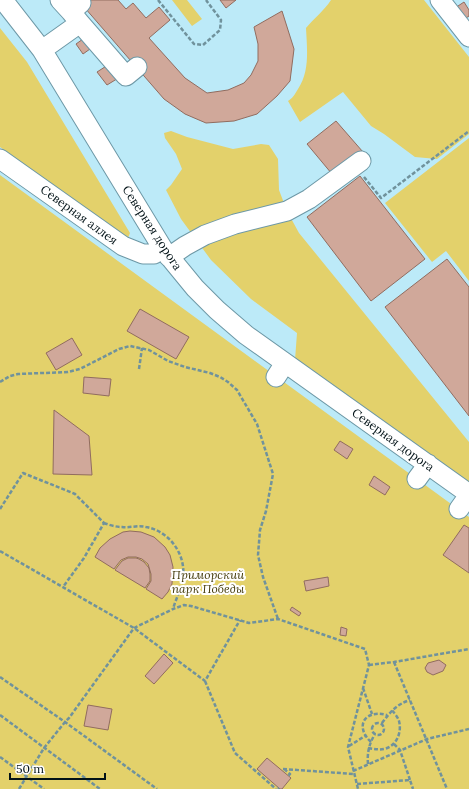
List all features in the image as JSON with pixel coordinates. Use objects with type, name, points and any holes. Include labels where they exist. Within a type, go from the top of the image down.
[{"type":"street","name":"Северная дорога","points":[[3,0],[42,50],[166,253],[195,288],[217,310],[246,335],[280,370],[422,472],[466,499]]},
{"type":"street","points":[[440,0],[469,37]]},
{"type":"street","points":[[42,50],[73,10],[126,76],[137,67]]},
{"type":"street","name":"Северная аллея","points":[[0,158],[123,246],[143,254],[166,253],[235,224],[287,211],[309,200],[361,167]]},
{"type":"path","points":[[158,0],[194,44],[203,45],[220,30],[221,20],[206,0]]},
{"type":"path","points":[[361,167],[381,198],[469,131]]},
{"type":"path","points":[[0,382],[10,376],[18,374],[68,372],[80,369],[119,349],[130,346],[149,350],[168,361],[210,373],[228,382],[237,390],[257,424],[273,474],[266,510],[260,530],[258,555],[263,577],[278,619]]},
{"type":"path","points":[[139,369],[142,348]]},
{"type":"path","points":[[0,509],[23,473],[75,494],[104,523],[122,527],[145,526],[156,529],[170,539],[176,546],[183,566],[181,586],[173,609]]},
{"type":"path","points":[[63,587],[84,558],[104,523]]},
{"type":"path","points":[[0,551],[134,628],[205,681],[235,753],[278,789]]},
{"type":"path","points":[[19,789],[44,748],[69,718],[134,628],[184,605],[248,623],[278,619],[365,649],[369,665],[348,747],[358,789]]},
{"type":"path","points":[[205,681],[240,620]]},
{"type":"path","points":[[369,665],[469,649]]},
{"type":"path","points":[[394,662],[447,789]]},
{"type":"path","points":[[0,677],[157,789]]},
{"type":"path","points":[[0,684],[3,679]]},
{"type":"path","points":[[363,687],[372,714]]},
{"type":"path","points":[[382,723],[392,710],[402,702],[410,700]]},
{"type":"path","points":[[368,748],[386,749],[394,744],[398,737],[400,728],[399,719],[392,710]]},
{"type":"path","points":[[371,742],[365,736],[363,731],[363,724],[367,717],[372,714],[380,713],[387,715]]},
{"type":"path","points":[[0,715],[100,789]]},
{"type":"path","points":[[375,734],[372,730],[373,726],[376,722],[382,723]]},
{"type":"path","points":[[375,734],[381,735],[384,732],[385,727],[382,723]]},
{"type":"path","points":[[288,776],[290,774],[283,769],[354,772],[368,764],[427,739],[469,729]]},
{"type":"path","points":[[368,764],[368,748],[375,734]]},
{"type":"path","points":[[348,747],[365,736]]},
{"type":"path","points":[[394,744],[400,750],[413,789]]},
{"type":"path","points":[[0,756],[44,789]]},
{"type":"path","points":[[357,784],[410,780]]},
{"type":"green space","points":[[172,0],[187,0],[202,19],[192,26]]},
{"type":"green space","points":[[331,0],[424,0],[469,57],[469,134],[437,159],[415,157],[371,126],[343,92],[300,122],[288,101],[296,93],[302,82],[306,67],[306,28]]},
{"type":"green space","points":[[0,28],[27,62],[130,233],[128,238],[122,236],[0,147]]},
{"type":"green space","points":[[171,131],[187,137],[233,149],[261,144],[269,145],[278,159],[279,190],[287,211],[299,233],[469,442],[469,483],[295,360],[297,333],[251,299],[211,260],[181,219],[166,190],[182,169],[176,154],[165,138],[164,133]]},
{"type":"green space","points":[[469,138],[469,281],[446,251],[432,262],[385,203]]},
{"type":"green space","name":"Приморский парк Победы","points":[[0,175],[469,517],[469,789],[0,789]]},
{"type":"building","points":[[78,0],[118,0],[126,9],[133,3],[146,18],[159,7],[170,20],[149,38],[185,78],[207,93],[228,90],[244,83],[251,75],[258,61],[258,44],[254,27],[282,11],[294,49],[290,81],[277,96],[257,114],[234,121],[206,123],[185,114],[164,99]]},
{"type":"building","points":[[220,0],[236,0],[226,8]]},
{"type":"building","points":[[464,2],[469,10],[469,16],[463,20],[455,8]]},
{"type":"building","points":[[83,39],[90,49],[83,54],[76,44]]},
{"type":"building","points":[[111,63],[120,77],[107,85],[97,72]]},
{"type":"building","points":[[336,121],[363,152],[332,174],[307,144]]},
{"type":"building","points":[[360,176],[425,259],[371,301],[307,217]]},
{"type":"building","points":[[447,259],[469,287],[469,416],[385,307]]},
{"type":"building","points":[[140,309],[189,337],[176,359],[127,331]]},
{"type":"building","points":[[72,338],[82,355],[56,370],[46,353]]},
{"type":"building","points":[[84,377],[111,379],[109,396],[83,393]]},
{"type":"building","points":[[54,410],[89,436],[92,475],[53,474]]},
{"type":"building","points":[[340,441],[353,449],[347,459],[334,450]]},
{"type":"building","points":[[374,476],[390,487],[385,495],[369,485]]},
{"type":"building","points":[[464,525],[469,528],[469,573],[443,555]]},
{"type":"building","points":[[123,532],[141,532],[154,537],[165,547],[170,555],[173,567],[172,584],[162,599],[146,589],[151,581],[151,574],[148,564],[142,559],[128,557],[121,560],[114,569],[95,557],[100,548],[110,539]]},
{"type":"building","points":[[128,558],[139,559],[149,568],[150,581],[145,588],[115,570],[122,561]]},
{"type":"building","points":[[328,577],[329,586],[306,591],[304,581]]},
{"type":"building","points":[[292,607],[301,613],[299,616],[290,610]]},
{"type":"building","points":[[341,627],[347,629],[346,636],[340,635]]},
{"type":"building","points":[[164,654],[173,663],[154,684],[145,676]]},
{"type":"building","points":[[439,660],[446,665],[443,671],[433,675],[427,672],[425,668],[428,663]]},
{"type":"building","points":[[88,705],[112,709],[108,730],[84,726]]},
{"type":"building","points":[[267,758],[291,778],[282,789],[280,789],[257,769]]}]
